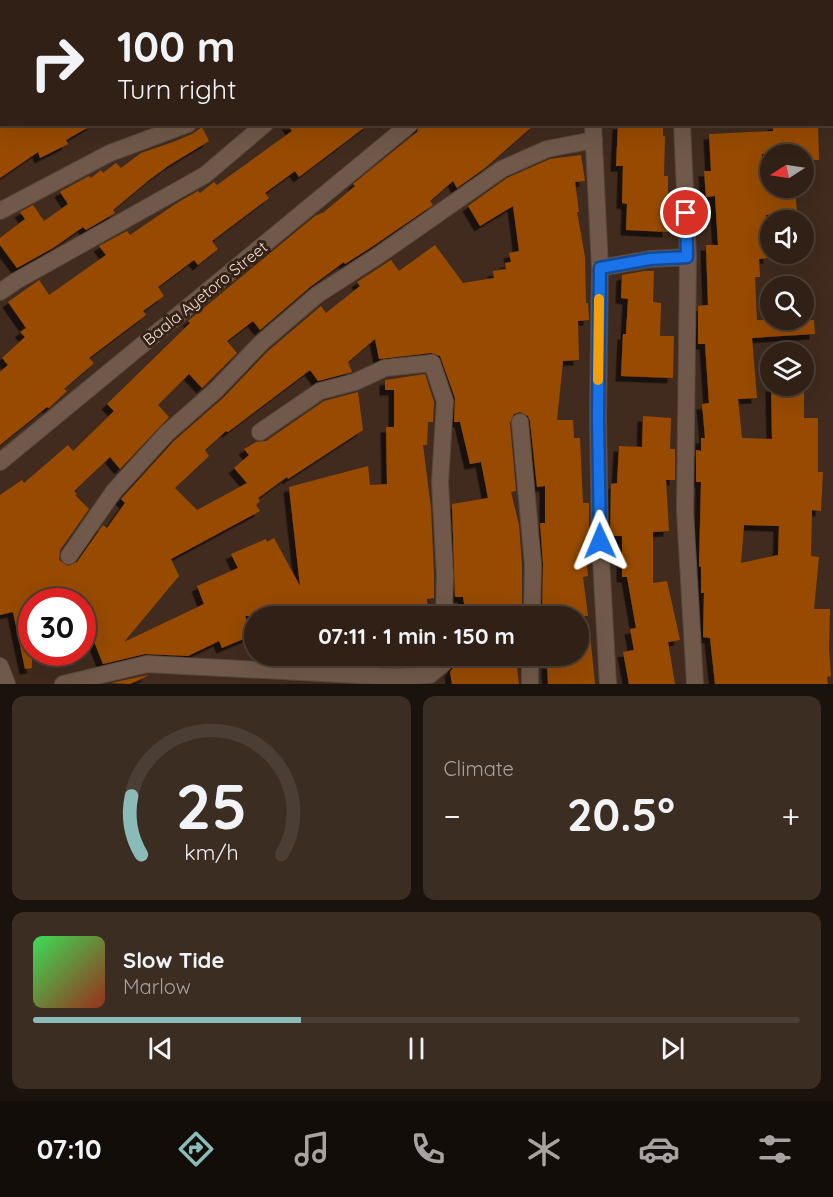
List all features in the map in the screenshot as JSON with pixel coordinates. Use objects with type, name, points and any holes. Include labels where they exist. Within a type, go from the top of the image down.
[{"type":"street","points":[[2,204],[110,153],[184,126]]},
{"type":"street","points":[[0,292],[205,175],[263,126]]},
{"type":"street","name":"Baala Ayetoro Street","points":[[0,462],[408,126]]},
{"type":"street","points":[[682,126],[687,257],[685,511],[695,684]]},
{"type":"street","points":[[69,556],[114,492],[167,433],[216,390],[261,343],[317,295],[380,255],[502,169],[593,132],[600,268],[598,416],[600,541],[608,684]]},
{"type":"street","points":[[600,268],[650,259],[687,257]]},
{"type":"street","points":[[260,432],[320,391],[355,382],[385,368],[432,363],[445,401],[440,482],[445,575],[444,606]]},
{"type":"street","points":[[520,422],[533,564],[532,606]]},
{"type":"street","points":[[63,684],[147,664],[396,677],[430,675],[440,666]]},
{"type":"street","points":[[0,666],[7,684]]},
{"type":"street","points":[[530,666],[530,684]]},
{"type":"building","points":[[0,126],[90,126],[66,140],[68,144],[40,158],[38,152],[0,178]]},
{"type":"building","points":[[288,126],[366,126],[299,177],[295,171],[265,193],[269,198],[212,241],[218,249],[198,265],[194,260],[158,287],[164,296],[143,311],[146,315],[89,358],[94,363],[64,389],[67,391],[49,408],[47,407],[0,445],[0,372],[8,365],[2,358],[25,337],[20,332],[26,328],[8,302],[39,280],[49,295],[106,255],[99,246],[127,231],[130,235],[177,203],[198,191],[200,193],[214,182],[217,185],[292,131]]},
{"type":"building","points":[[419,126],[533,126],[485,168],[457,188],[453,181],[430,201],[433,205],[345,264],[344,262],[310,287],[260,330],[253,321],[227,341],[237,353],[202,388],[189,374],[158,405],[169,417],[120,469],[110,457],[74,491],[89,509],[60,550],[59,560],[68,566],[77,562],[103,525],[107,528],[125,503],[121,499],[174,441],[223,398],[268,351],[321,306],[326,313],[360,286],[357,282],[391,260],[399,271],[435,245],[463,283],[494,278],[493,271],[506,269],[505,263],[511,262],[509,253],[519,251],[513,206],[480,226],[468,206],[507,178],[550,159],[581,155],[585,181],[575,182],[579,212],[577,212],[585,257],[586,303],[588,303],[589,320],[578,321],[579,360],[563,361],[557,420],[573,420],[574,438],[580,438],[583,503],[589,503],[589,537],[586,538],[589,556],[586,557],[588,576],[583,577],[587,606],[542,606],[543,564],[540,523],[545,523],[545,486],[537,487],[530,421],[528,416],[520,412],[514,414],[510,423],[516,491],[511,492],[519,525],[522,606],[464,606],[463,597],[455,597],[452,504],[488,498],[481,462],[470,464],[460,422],[454,422],[455,398],[440,356],[431,353],[379,359],[375,339],[348,362],[352,372],[318,381],[310,370],[228,432],[226,431],[205,450],[209,456],[175,488],[197,510],[247,483],[234,468],[249,455],[244,449],[256,442],[266,441],[324,401],[358,392],[363,430],[288,479],[287,477],[258,498],[260,501],[256,505],[260,511],[171,559],[179,576],[124,642],[204,604],[197,586],[238,568],[231,554],[266,539],[267,542],[274,538],[300,586],[289,487],[368,466],[370,485],[387,484],[386,427],[394,427],[394,390],[385,390],[385,380],[425,374],[434,402],[433,422],[428,422],[427,445],[423,445],[431,508],[434,575],[434,598],[427,599],[428,606],[244,606],[244,639],[222,648],[219,641],[188,656],[145,654],[103,664],[96,646],[96,588],[18,588],[18,636],[13,612],[0,615],[0,495],[22,480],[24,483],[68,445],[73,451],[114,411],[107,404],[190,323],[188,321],[315,216],[324,212],[355,186],[353,184],[417,132]]},
{"type":"building","points":[[618,126],[663,126],[664,176],[668,176],[668,232],[626,230],[627,204],[622,203],[623,166],[616,166]]},
{"type":"building","points":[[773,126],[818,126],[819,160],[814,160],[814,144],[760,144],[760,198],[796,198],[797,210],[760,210],[760,277],[755,277],[757,320],[760,320],[760,330],[814,330],[814,320],[815,334],[752,338],[757,398],[738,399],[742,438],[772,439],[771,396],[804,396],[804,418],[818,418],[818,472],[823,472],[821,511],[812,510],[811,556],[819,557],[814,609],[830,609],[831,676],[827,677],[828,684],[715,684],[710,638],[703,637],[704,593],[701,593],[701,567],[699,566],[701,482],[696,482],[696,450],[701,451],[701,438],[705,438],[702,404],[709,403],[705,344],[698,344],[698,306],[708,305],[706,245],[718,245],[715,196],[706,197],[704,171],[711,171],[709,134],[773,131]],"holes":[[[744,525],[779,526],[778,555],[741,563]]]},
{"type":"building","points":[[202,127],[209,141],[168,166],[113,210],[115,213],[86,230],[83,227],[53,248],[17,268],[0,245],[0,238],[25,219],[20,212],[33,205],[44,221],[68,204],[61,191],[89,176],[91,178],[101,170],[103,173],[116,163],[121,168],[141,153],[192,134]]},
{"type":"building","points":[[654,271],[653,302],[661,303],[660,336],[674,336],[673,378],[621,376],[623,334],[626,334],[628,299],[621,298],[622,275]]},
{"type":"building","points":[[643,416],[671,418],[670,449],[675,449],[675,480],[666,480],[669,531],[653,532],[653,583],[667,581],[680,640],[668,642],[675,684],[629,684],[623,652],[634,650],[630,629],[636,628],[627,577],[622,577],[622,536],[610,536],[611,484],[617,483],[619,446],[642,447]]},
{"type":"building","points":[[589,624],[595,684],[548,684],[547,666],[589,666]]},
{"type":"building","points":[[453,666],[519,666],[517,668],[519,684],[452,684],[450,672]]},
{"type":"building","points":[[148,675],[130,684],[111,683]]},
{"type":"slow traffic","points":[[598,380],[599,299]]},
{"type":"route","points":[[600,541],[598,416],[600,268],[650,259],[687,257],[686,213]]}]
